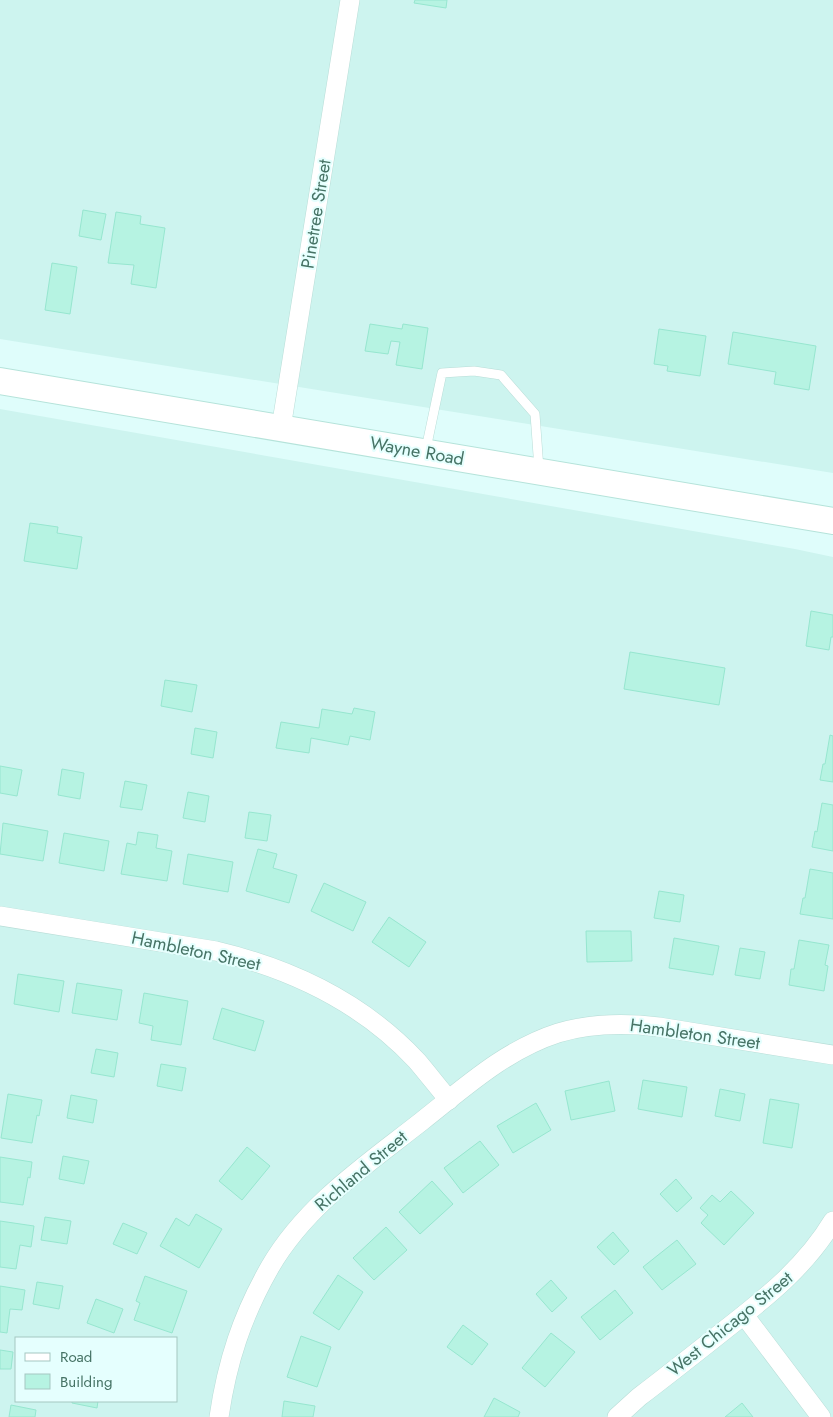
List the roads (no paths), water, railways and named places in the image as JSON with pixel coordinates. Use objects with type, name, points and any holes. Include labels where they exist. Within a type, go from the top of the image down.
[{"type":"main road","name":"Wayne Road","points":[[0,381],[833,521]]},
{"type":"street","name":"Pinetree Street","points":[[281,428],[350,0]]},
{"type":"street","name":"Hambleton Street","points":[[0,916],[216,951],[284,971],[329,993],[379,1026],[417,1061],[449,1100],[486,1069],[520,1049],[557,1034],[604,1025],[635,1024],[659,1026],[833,1055]]},
{"type":"street","name":"Richland Street","points":[[219,1417],[231,1353],[247,1313],[270,1266],[288,1241],[307,1216],[334,1189],[449,1100]]},
{"type":"street","name":"West Chicago Street","points":[[617,1417],[639,1397],[778,1288],[802,1264],[824,1237],[833,1221]]},
{"type":"street","points":[[744,1315],[821,1417]]},
{"type":"lane","points":[[426,452],[442,373],[474,371],[501,375],[535,414],[539,471]]}]
